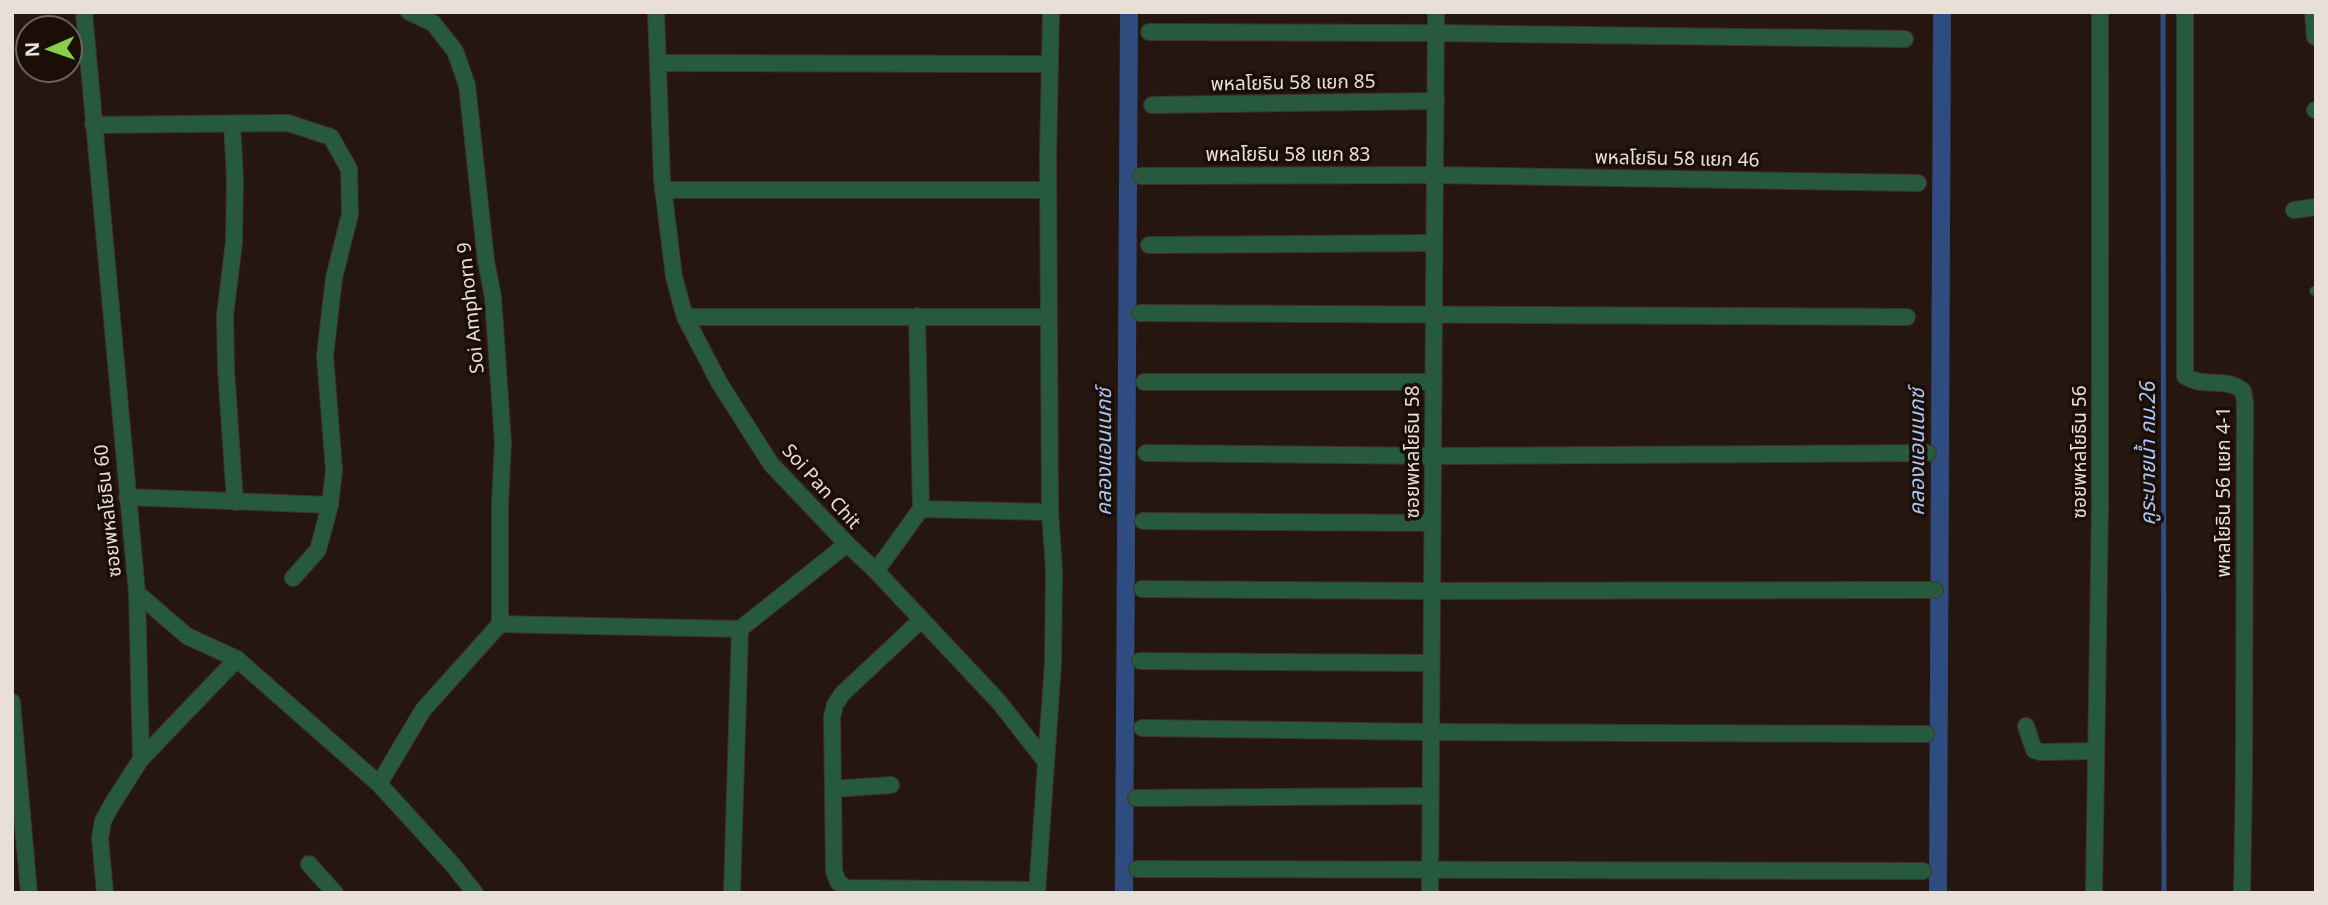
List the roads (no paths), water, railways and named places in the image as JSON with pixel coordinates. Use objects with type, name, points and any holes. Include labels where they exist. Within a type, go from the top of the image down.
[{"type":"street","name":"ซอยพหลโยธิน 60","points":[[84,12],[137,593],[187,636],[237,659],[379,784],[475,893]]},
{"type":"street","name":"Soi Amphorn 9","points":[[409,12],[433,23],[455,51],[467,85],[486,261],[493,297],[503,443],[500,624]]},
{"type":"street","name":"Soi Pan Chit","points":[[656,12],[663,190],[674,277],[685,317],[720,384],[771,464],[999,702],[1046,762]]},
{"type":"street","points":[[921,620],[842,694],[835,705],[832,717],[834,871],[838,882],[846,888],[1037,891],[1053,663],[1048,190],[1051,12]]},
{"type":"street","name":"ซอยพหลโยธิน 58","points":[[1430,893],[1436,12]]},
{"type":"street","name":"ซอยพหลโยธิน 56","points":[[2094,893],[2100,506],[2100,12]]},
{"type":"street","name":"พหลโยธิน 56 แยก 4-1","points":[[2185,12],[2186,376],[2195,382],[2234,384],[2243,391],[2245,403],[2242,893]]},
{"type":"street","points":[[2313,12],[2315,37]]},
{"type":"street","points":[[1149,32],[1905,39]]},
{"type":"street","points":[[658,63],[1050,64]]},
{"type":"street","name":"พหลโยธิน 58 แยก 85","points":[[1152,105],[1436,101]]},
{"type":"street","points":[[93,125],[288,122],[331,137],[349,169],[350,214],[334,278],[325,356],[334,470],[330,505],[318,550],[293,578]]},
{"type":"street","points":[[233,124],[234,242],[225,315],[235,502]]},
{"type":"street","name":"พหลโยธิน 58 แยก 83","points":[[1141,176],[1435,175]]},
{"type":"street","name":"พหลโยธิน 58 แยก 46","points":[[1435,175],[1918,183]]},
{"type":"street","points":[[663,190],[1048,190]]},
{"type":"street","points":[[2294,210],[2316,207]]},
{"type":"street","points":[[1149,244],[1434,243]]},
{"type":"street","points":[[1140,313],[1907,317]]},
{"type":"street","points":[[876,571],[921,509],[917,316]]},
{"type":"street","points":[[685,317],[1049,317]]},
{"type":"street","points":[[1144,382],[1433,383]]},
{"type":"street","points":[[1146,453],[1433,456],[1928,453]]},
{"type":"street","points":[[127,497],[330,505]]},
{"type":"street","points":[[921,509],[1050,512]]},
{"type":"street","points":[[1143,521],[1432,523]]},
{"type":"street","points":[[379,784],[423,710],[500,624],[740,629],[847,544]]},
{"type":"street","points":[[1142,589],[1432,592],[1935,590]]},
{"type":"street","points":[[137,593],[141,760]]},
{"type":"street","points":[[732,893],[740,629]]},
{"type":"street","points":[[105,893],[100,838],[103,821],[141,760],[237,659]]},
{"type":"street","points":[[1140,661],[1431,663]]},
{"type":"street","points":[[12,702],[29,893]]},
{"type":"street","points":[[2026,726],[2034,751],[2095,751]]},
{"type":"street","points":[[1142,728],[1926,734]]},
{"type":"street","points":[[833,789],[891,785]]},
{"type":"street","points":[[1136,798],[1430,796]]},
{"type":"street","points":[[309,864],[335,893]]},
{"type":"street","points":[[1137,869],[1923,871]]},
{"type":"waterway","name":"คลองแอนเนกซ์","points":[[1124,893],[1129,12]]},
{"type":"waterway","name":"คลองแอนเนกซ์","points":[[1938,893],[1942,12]]},
{"type":"waterway","name":"คูระบายน้ำ กม.26","points":[[2163,12],[2164,893]]}]
